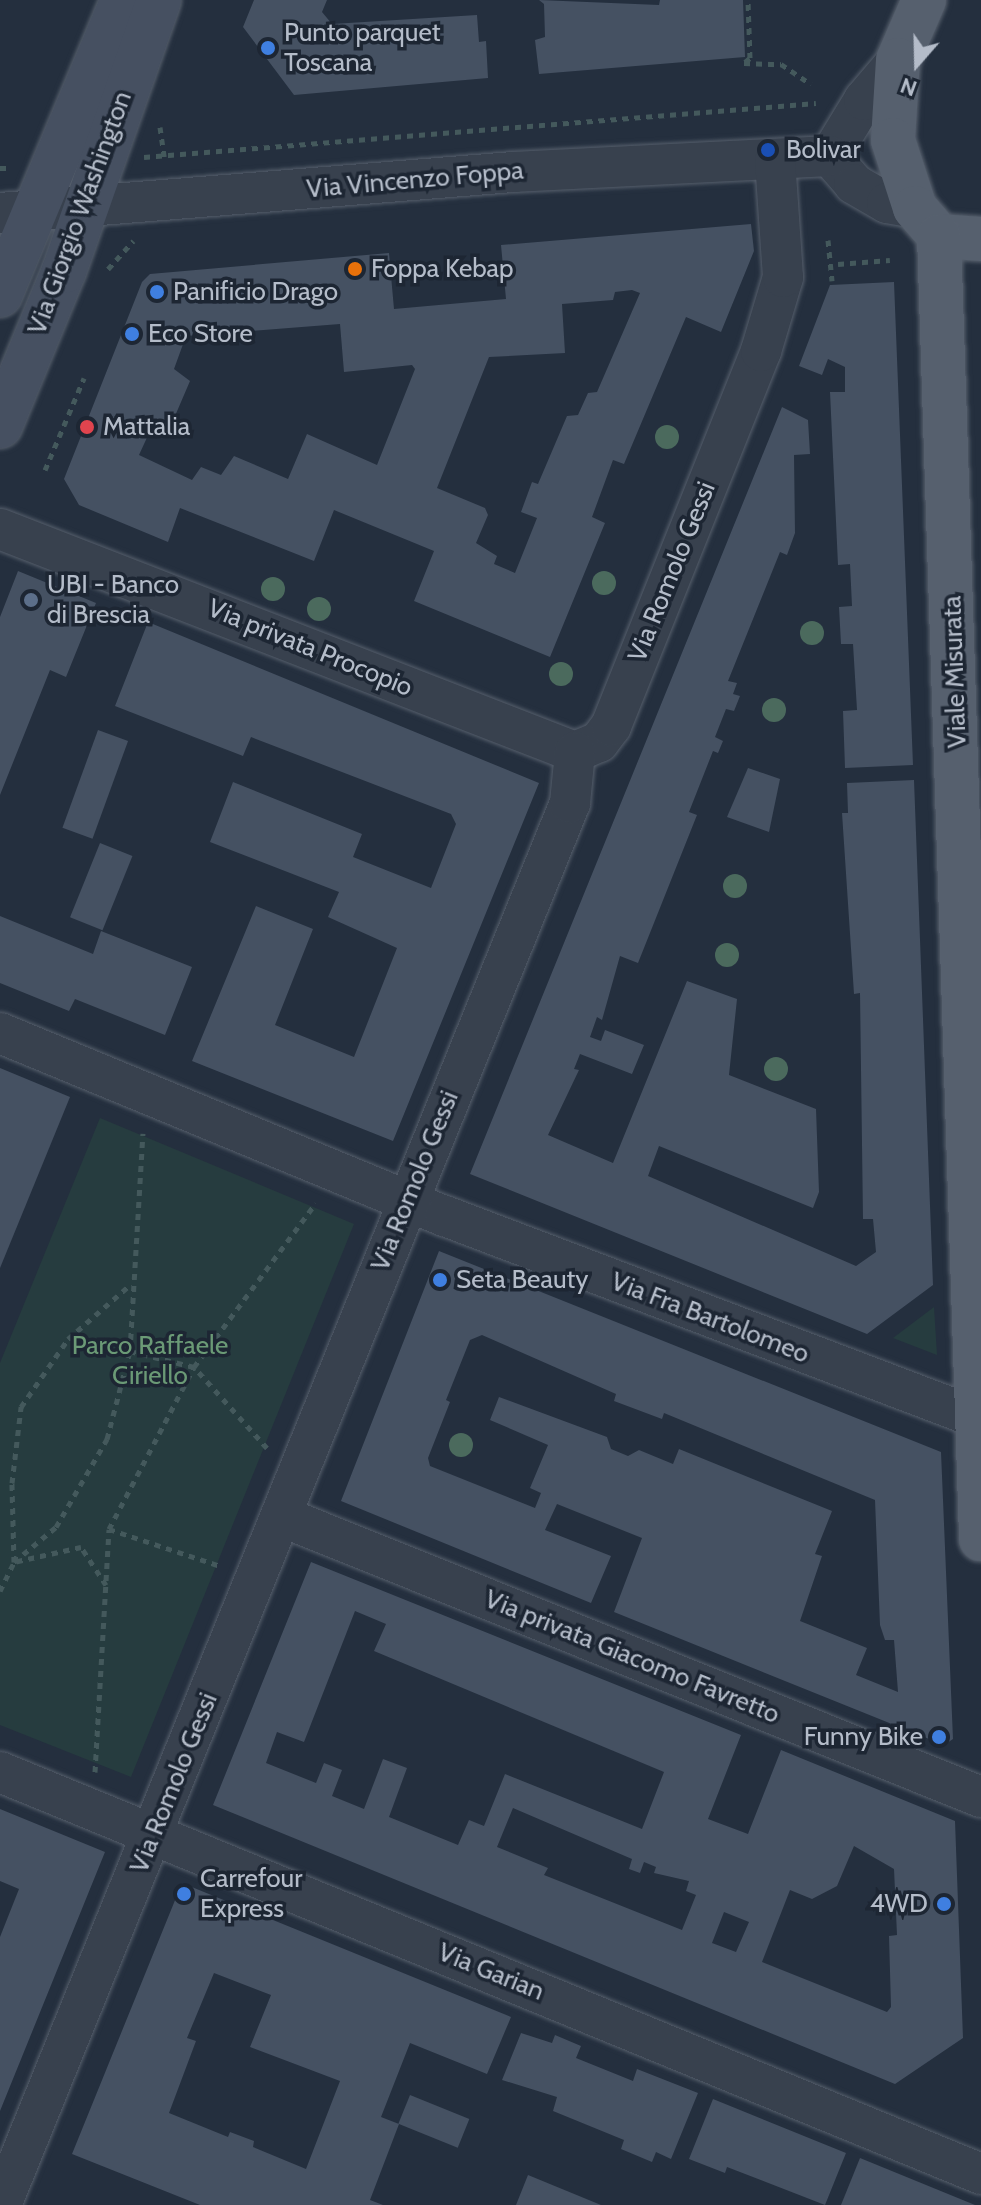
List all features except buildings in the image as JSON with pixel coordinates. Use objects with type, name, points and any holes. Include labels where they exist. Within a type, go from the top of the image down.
[{"type":"main road","name":"Viale Misurata","points":[[922,1],[898,60],[893,140],[945,228],[981,1539]]},
{"type":"street","name":"Via Giorgio Washington","points":[[0,295],[17,212],[123,0]]},
{"type":"street","name":"Via Giorgio Washington","points":[[0,426],[85,209],[159,0]]},
{"type":"street","points":[[898,60],[864,100],[830,156],[854,184],[887,203],[945,228]]},
{"type":"street","name":"Via Vincenzo Foppa","points":[[17,212],[85,209],[513,172],[830,156]]},
{"type":"street","name":"Via Romolo Gessi","points":[[1,2205],[283,1517],[406,1200],[570,803],[575,752],[599,742],[611,726],[761,351],[783,277],[775,160]]},
{"type":"street","name":"Via privata Procopio","points":[[0,529],[575,752]]},
{"type":"street","name":"Via Fra Bartolomeo","points":[[0,1033],[406,1200],[978,1418]]},
{"type":"street","name":"Via privata Giacomo Favretto","points":[[283,1517],[981,1797]]},
{"type":"street","name":"Via Garian","points":[[0,1772],[981,2174]]},
{"type":"path","points":[[748,0],[750,58],[744,63],[781,64],[811,84]]},
{"type":"path","points":[[144,157],[829,101]]},
{"type":"path","points":[[828,240],[832,281]]},
{"type":"path","points":[[895,253],[901,264]]},
{"type":"path","points":[[838,264],[890,260]]},
{"type":"path","points":[[45,470],[84,378]]},
{"type":"path","points":[[0,1591],[14,1562],[56,1527],[107,1439],[130,1351],[130,1284],[142,1134],[148,1121]]},
{"type":"path","points":[[95,1772],[109,1529],[194,1367],[314,1207]]},
{"type":"path","points":[[14,1562],[12,1483],[21,1407],[68,1339],[130,1284]]},
{"type":"path","points":[[130,1351],[194,1367],[276,1458]]},
{"type":"path","points":[[109,1529],[233,1570]]},
{"type":"path","points":[[14,1562],[81,1547],[106,1585]]},
{"type":"green space","name":"Parco Raffaele Ciriello","points":[[100,1118],[354,1224],[131,1777],[0,1725],[0,1363]]},
{"type":"green space","points":[[934,1307],[937,1355],[893,1338]]},
{"type":"place","name":"Punto parquet Toscana","points":[[268,48]]},
{"type":"place","name":"Bolivar","points":[[768,150]]},
{"type":"place","name":"Foppa Kebap","points":[[355,269]]},
{"type":"place","name":"Panificio Drago","points":[[157,292]]},
{"type":"place","name":"Eco Store","points":[[132,334]]},
{"type":"place","name":"Mattalia","points":[[87,427]]},
{"type":"place","name":"UBI - Banco di Brescia","points":[[31,600]]},
{"type":"place","name":"Seta Beauty","points":[[440,1280]]},
{"type":"place","name":"Funny Bike","points":[[939,1737]]},
{"type":"place","name":"Carrefour Express","points":[[184,1894]]},
{"type":"place","name":"4WD","points":[[944,1904]]}]
